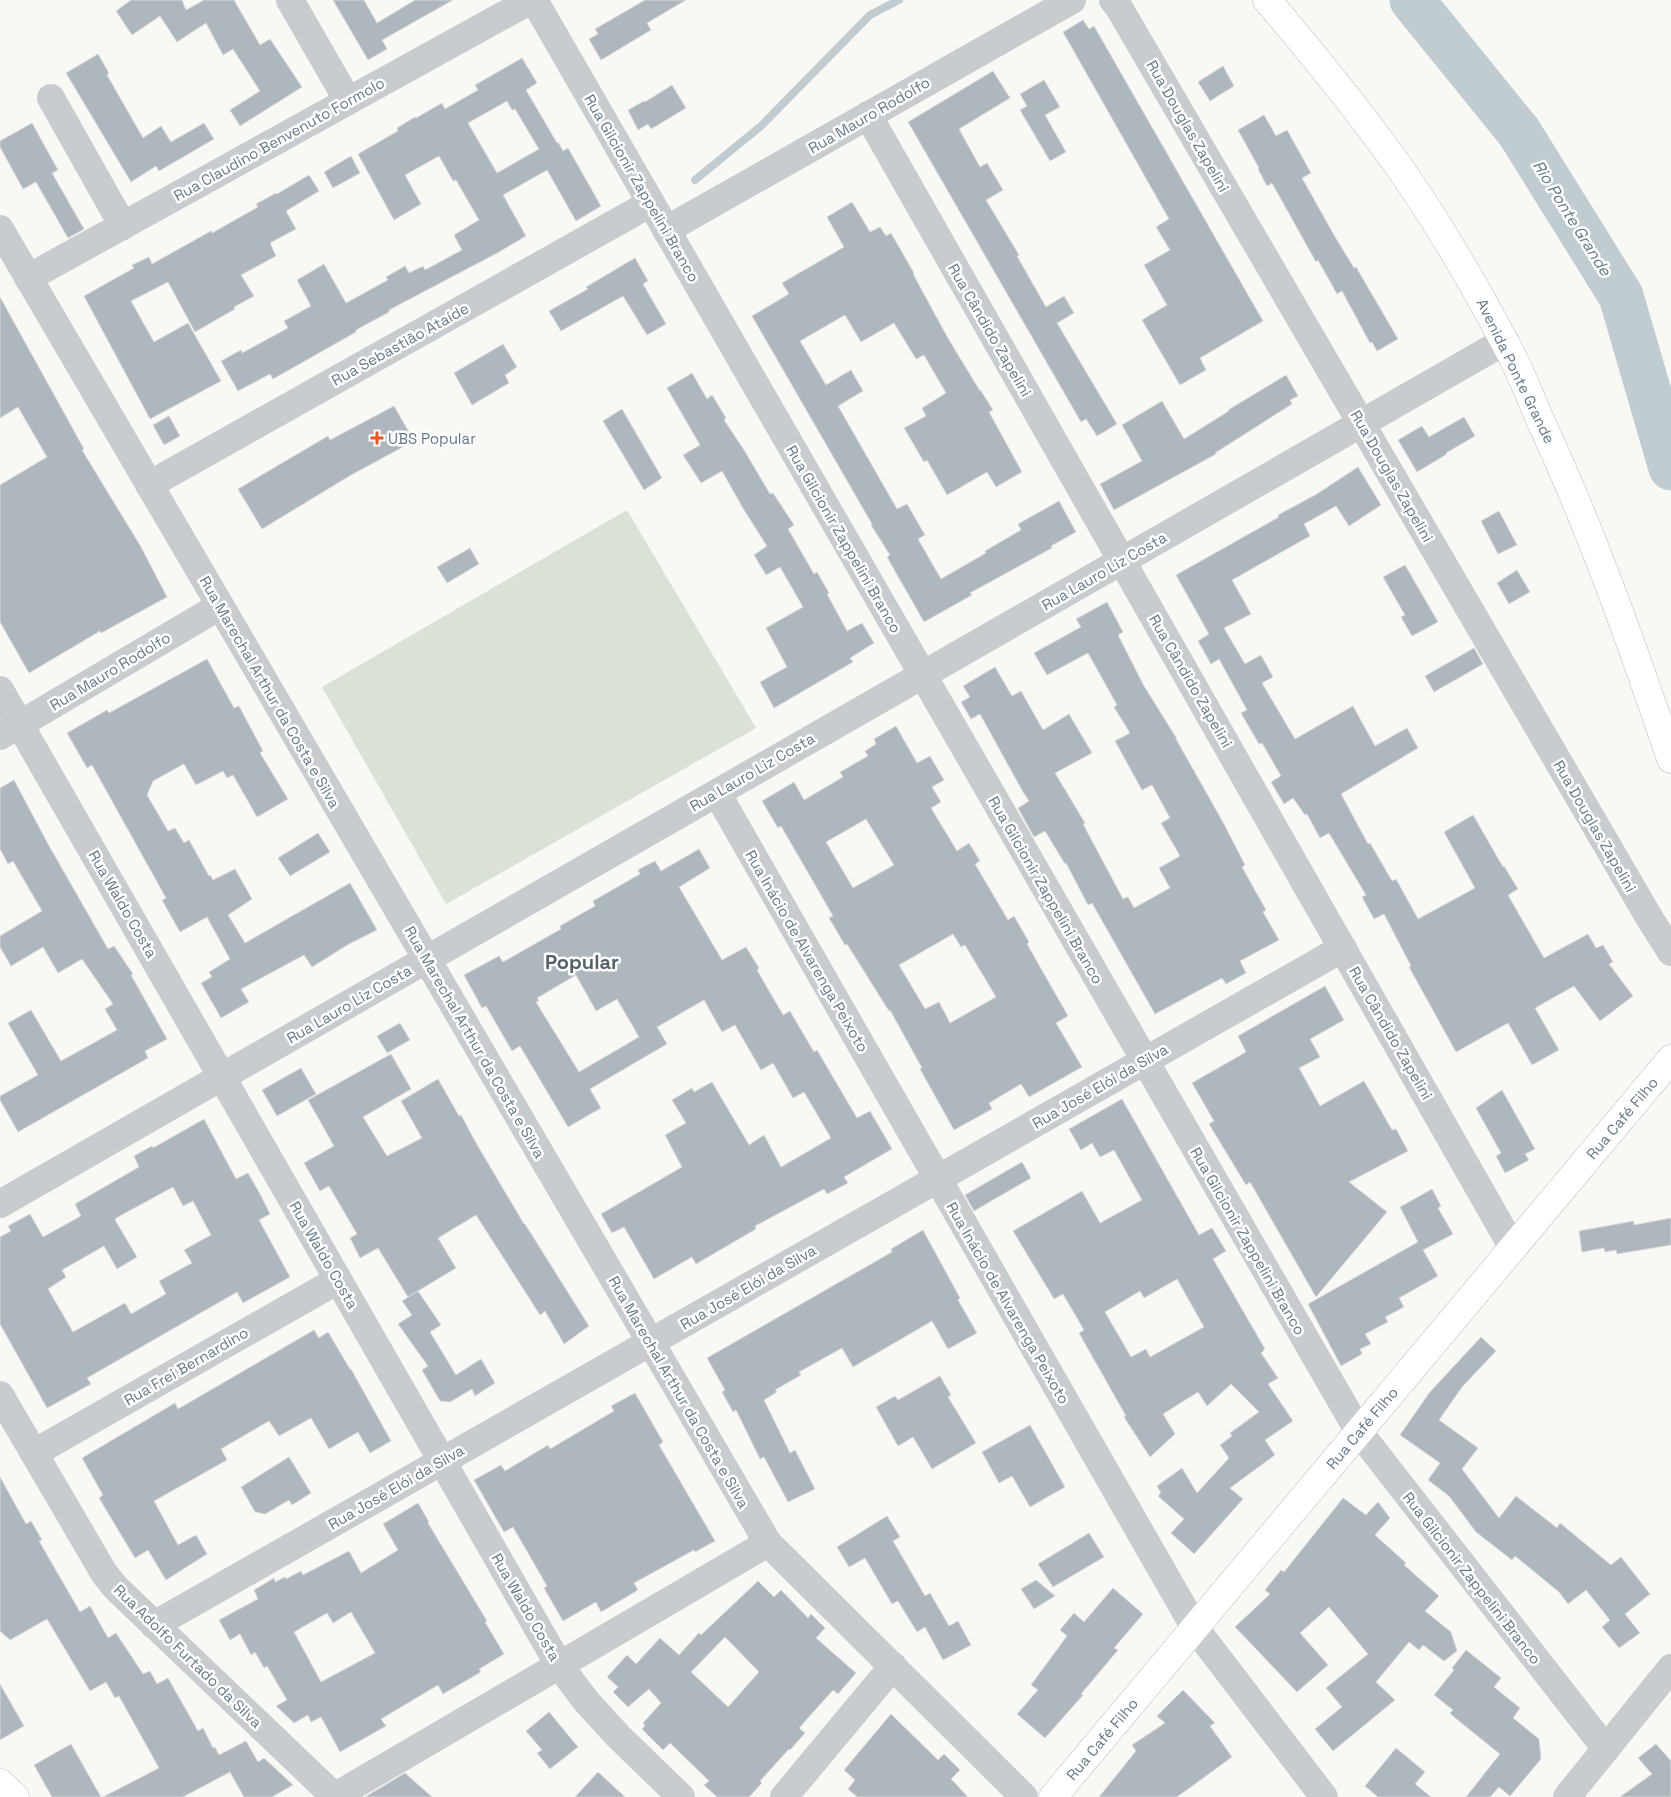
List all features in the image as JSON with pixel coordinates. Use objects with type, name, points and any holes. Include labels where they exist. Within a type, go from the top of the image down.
[{"type":"street","points":[[290,0],[348,101]]},
{"type":"street","name":"Rua Claudino Benvenuto Formolo","points":[[28,278],[532,0]]},
{"type":"street","name":"Rua Gilcionir Zappelini Branco","points":[[532,0],[651,203],[1358,1432],[1606,1749]]},
{"type":"street","name":"Rua Mauro Rodolfo","points":[[666,230],[1072,0]]},
{"type":"street","name":"Rua Douglas Zapelini","points":[[1113,0],[1123,14],[1362,423],[1650,920],[1671,952]]},
{"type":"street","name":"Avenida Ponte Grande","points":[[1267,0],[1317,59],[1397,165],[1460,261],[1504,341],[1555,452],[1590,535],[1632,645],[1671,759]]},
{"type":"street","points":[[51,98],[123,226]]},
{"type":"street","name":"Rua Cândido Zapelini","points":[[868,115],[1513,1248]]},
{"type":"street","name":"Rua Sebastião Ataíde","points":[[149,485],[651,203]]},
{"type":"street","name":"Rua Marechal Arthur da Costa e Silva","points":[[0,229],[768,1542],[1024,1797]]},
{"type":"street","name":"Rua Lauro Liz Costa","points":[[0,1204],[1504,341]]},
{"type":"street","name":"Rua Mauro Rodolfo","points":[[10,730],[220,606]]},
{"type":"street","name":"Rua Waldo Costa","points":[[0,690],[10,730],[222,1077],[559,1665],[586,1701],[619,1737],[681,1797]]},
{"type":"street","name":"Rua Inácio de Alvarenga Peixoto","points":[[716,793],[1195,1628],[1324,1797]]},
{"type":"street","name":"Rua José Elói da Silva","points":[[154,1625],[1342,948]]},
{"type":"street","name":"Rua Café Filho","points":[[1053,1797],[1671,1059]]},
{"type":"street","name":"Rua Frei Bernardino","points":[[34,1453],[338,1280]]},
{"type":"street","name":"Rua Adolfo Furtado da Silva","points":[[0,1395],[104,1573],[115,1587],[335,1797]]},
{"type":"street","points":[[335,1797],[768,1542]]},
{"type":"street","points":[[784,1797],[892,1666]]},
{"type":"street","points":[[1567,1797],[1671,1668]]},
{"type":"street","points":[[0,1783],[14,1797]]},
{"type":"street","points":[[0,1796],[14,1797]]},
{"type":"shaded area","points":[[627,510],[756,728],[446,904],[322,687]]},
{"type":"building","points":[[131,0],[182,0],[186,10],[204,0],[234,0],[260,45],[270,39],[302,87],[240,126],[230,110],[260,91],[233,49],[223,55],[206,23],[177,42],[160,16],[132,35],[116,11]]},
{"type":"building","points":[[333,0],[364,0],[377,23],[415,0],[453,0],[382,40],[387,49],[368,60]]},
{"type":"building","points":[[645,0],[686,0],[647,23],[651,30],[601,60],[589,39],[598,34],[595,29]]},
{"type":"building","points":[[1083,20],[1089,29],[1094,26],[1263,321],[1200,358],[1206,370],[1180,385],[1142,320],[1167,305],[1144,265],[1170,250],[1156,227],[1169,219],[1063,32]]},
{"type":"building","points":[[98,54],[109,73],[107,75],[143,138],[161,126],[171,142],[204,123],[214,139],[159,171],[156,166],[131,182],[66,73]]},
{"type":"building","points":[[522,58],[537,83],[526,90],[557,143],[563,151],[568,148],[601,206],[576,221],[547,170],[503,195],[526,236],[389,310],[389,312],[356,330],[356,332],[273,379],[270,374],[238,391],[221,361],[241,350],[242,353],[288,328],[284,321],[311,306],[297,280],[324,264],[346,303],[388,280],[386,277],[405,266],[409,273],[423,266],[425,270],[462,250],[454,235],[479,220],[456,180],[453,181],[439,156],[405,175],[421,204],[394,220],[358,154],[398,131],[397,128],[415,117],[442,103],[445,109],[478,90],[475,85]],"holes":[[[507,101],[512,110],[515,109],[539,149],[497,173],[468,123]]]},
{"type":"building","points":[[1223,66],[1234,86],[1210,101],[1198,82]]},
{"type":"building","points":[[993,71],[1010,98],[959,129],[980,167],[987,163],[1003,190],[986,200],[1019,255],[1017,256],[1046,307],[1064,296],[1074,313],[1057,323],[1117,424],[1097,436],[1086,419],[1081,422],[908,122]]},
{"type":"building","points":[[1044,80],[1060,107],[1045,115],[1066,152],[1050,161],[1020,110],[1027,106],[1020,94]]},
{"type":"building","points":[[672,85],[686,108],[651,129],[648,124],[638,130],[628,110]]},
{"type":"building","points":[[1264,115],[1276,136],[1287,130],[1311,173],[1302,178],[1334,235],[1354,268],[1356,267],[1398,339],[1377,351],[1372,342],[1370,343],[1342,291],[1337,294],[1318,260],[1316,262],[1272,183],[1267,186],[1238,130]]},
{"type":"building","points":[[32,123],[58,170],[52,173],[84,229],[68,238],[36,182],[23,189],[0,147],[0,141]]},
{"type":"building","points":[[351,156],[360,173],[333,188],[324,172]]},
{"type":"building","points":[[309,175],[319,191],[286,211],[296,229],[270,243],[276,256],[241,275],[254,296],[195,332],[168,282],[131,301],[154,342],[188,323],[221,381],[150,419],[84,296],[134,268],[132,265],[149,257],[152,264],[211,231],[212,233],[258,207],[256,204]]},
{"type":"building","points":[[852,202],[870,232],[880,227],[886,236],[891,233],[949,340],[993,410],[989,412],[1022,472],[996,487],[987,472],[947,495],[927,460],[924,462],[904,428],[926,416],[922,408],[946,393],[924,355],[916,359],[894,323],[861,342],[845,315],[800,341],[826,385],[851,370],[863,391],[838,406],[897,509],[907,504],[925,535],[918,539],[941,579],[1021,530],[1018,524],[1059,501],[1076,532],[1051,546],[1052,548],[970,593],[972,595],[924,622],[887,557],[890,555],[752,316],[789,294],[782,283],[844,247],[827,217]]},
{"type":"building","points":[[635,258],[648,281],[643,284],[666,324],[647,335],[623,296],[561,331],[549,311],[588,289],[586,287]]},
{"type":"building","points":[[0,297],[84,449],[82,450],[141,547],[167,597],[101,633],[100,631],[29,673],[0,622],[0,485],[47,457],[18,407],[0,418]]},
{"type":"building","points":[[503,344],[517,367],[505,375],[509,383],[472,405],[454,373]]},
{"type":"building","points":[[692,373],[707,399],[712,395],[726,418],[724,420],[770,494],[773,493],[794,525],[788,529],[814,574],[817,572],[847,631],[862,623],[874,643],[850,658],[853,662],[774,708],[760,682],[787,667],[766,628],[803,607],[780,567],[766,575],[754,555],[767,546],[722,471],[701,483],[683,455],[700,445],[667,388]]},
{"type":"building","points":[[1286,375],[1298,396],[1290,400],[1292,404],[1216,454],[1114,510],[1100,484],[1142,461],[1122,425],[1162,401],[1184,439]]},
{"type":"building","points":[[394,406],[414,441],[351,475],[262,529],[238,489],[328,436],[330,440]]},
{"type":"building","points":[[622,409],[662,478],[644,490],[603,421]]},
{"type":"building","points":[[169,416],[180,436],[164,445],[153,425]]},
{"type":"building","points":[[1464,417],[1475,436],[1417,472],[1398,440],[1422,426],[1429,437]]},
{"type":"building","points":[[1358,467],[1381,505],[1349,526],[1336,506],[1304,524],[1310,536],[1232,580],[1251,614],[1224,628],[1245,664],[1261,655],[1273,677],[1262,683],[1295,739],[1353,706],[1375,746],[1407,728],[1418,748],[1341,794],[1368,844],[1370,843],[1392,881],[1396,879],[1418,919],[1475,888],[1444,832],[1473,815],[1518,889],[1508,895],[1544,958],[1588,934],[1596,948],[1603,945],[1613,962],[1609,964],[1633,996],[1600,1021],[1574,986],[1535,1008],[1559,1050],[1532,1065],[1508,1023],[1456,1052],[1409,967],[1411,966],[1384,914],[1374,919],[1362,897],[1366,895],[1329,833],[1320,838],[1307,814],[1305,815],[1293,798],[1284,804],[1271,782],[1281,776],[1262,743],[1259,744],[1241,713],[1247,710],[1219,659],[1211,664],[1198,641],[1209,634],[1176,575],[1279,517],[1278,515],[1317,494]]},
{"type":"building","points":[[1499,511],[1517,545],[1498,554],[1481,521]]},
{"type":"building","points":[[470,548],[479,564],[447,583],[437,567]]},
{"type":"building","points":[[1405,565],[1438,622],[1412,636],[1401,617],[1405,615],[1383,577]]},
{"type":"building","points":[[1517,570],[1530,592],[1509,604],[1497,583]]},
{"type":"building","points":[[1107,602],[1123,632],[1118,635],[1144,686],[1177,739],[1224,824],[1245,865],[1242,867],[1266,910],[1263,912],[1279,940],[1240,961],[1246,973],[1226,984],[1222,978],[1155,1014],[1092,903],[1088,905],[1066,863],[1045,831],[1034,837],[1018,808],[1029,801],[980,714],[971,719],[961,702],[970,697],[963,686],[995,667],[1012,696],[1021,691],[1043,730],[1069,714],[1092,753],[1055,773],[1085,823],[1083,824],[1123,899],[1128,897],[1134,908],[1170,888],[1159,868],[1180,856],[1161,823],[1170,818],[1152,785],[1142,790],[1115,741],[1130,733],[1114,707],[1117,705],[1088,653],[1047,675],[1034,653],[1081,627],[1076,619]]},
{"type":"building","points":[[1474,648],[1483,664],[1434,692],[1425,676]]},
{"type":"building","points":[[207,659],[234,708],[239,706],[263,751],[260,753],[288,799],[257,817],[233,775],[227,778],[223,771],[196,785],[184,764],[153,781],[147,795],[168,831],[175,828],[184,843],[189,840],[213,880],[235,869],[252,899],[228,915],[245,943],[350,883],[377,930],[349,944],[312,967],[304,955],[241,989],[249,1002],[221,1018],[201,983],[212,977],[209,972],[230,959],[207,917],[180,932],[162,900],[166,898],[92,765],[87,768],[67,733],[107,710],[109,713]]},
{"type":"building","points":[[896,726],[917,763],[930,756],[944,780],[932,787],[941,802],[931,808],[957,851],[969,843],[980,861],[975,864],[1008,920],[1014,916],[1029,942],[1027,944],[1068,1016],[1056,1023],[1082,1067],[1029,1097],[1021,1084],[989,1103],[992,1109],[954,1130],[890,1010],[847,944],[845,945],[829,918],[833,916],[810,876],[781,826],[778,828],[762,801],[794,782],[804,800],[843,777],[840,772],[868,756],[865,751],[876,744],[874,739]],"holes":[[[866,819],[894,865],[853,888],[826,842]],[[953,934],[961,947],[965,945],[996,997],[950,1023],[939,1002],[925,1009],[899,965]]]},
{"type":"building","points":[[14,780],[108,949],[114,946],[133,974],[131,975],[167,1039],[145,1051],[148,1058],[18,1132],[0,1100],[0,1096],[38,1075],[8,1023],[31,1010],[61,1061],[117,1030],[105,1009],[113,1004],[82,959],[58,973],[43,947],[11,966],[0,947],[0,936],[42,911],[13,861],[8,864],[0,849],[0,788]]},
{"type":"building","points":[[318,833],[330,852],[290,876],[278,858]]},
{"type":"building","points":[[699,849],[710,868],[679,887],[722,960],[746,947],[783,1015],[790,1011],[814,1052],[817,1050],[857,1118],[870,1111],[892,1149],[844,1177],[848,1183],[827,1194],[824,1189],[755,1226],[756,1229],[696,1264],[692,1257],[654,1279],[624,1227],[612,1233],[601,1214],[682,1167],[665,1135],[686,1123],[672,1100],[692,1088],[694,1092],[712,1082],[749,1145],[764,1135],[781,1167],[831,1138],[804,1092],[793,1098],[773,1063],[761,1070],[735,1025],[722,1032],[704,1000],[657,1027],[667,1044],[590,1089],[601,1108],[568,1127],[520,1046],[512,1051],[486,1006],[482,1008],[464,975],[499,956],[503,962],[561,929],[560,926],[595,906],[593,901],[640,874],[638,870],[655,861],[661,871]],"holes":[[[576,975],[596,1011],[617,999],[639,1037],[579,1072],[536,1002],[539,1001],[537,998]]]},
{"type":"building","points":[[1325,986],[1344,1020],[1310,1039],[1320,1057],[1299,1068],[1320,1106],[1364,1081],[1392,1130],[1396,1129],[1408,1151],[1349,1182],[1387,1212],[1316,1297],[1250,1182],[1246,1185],[1209,1124],[1214,1121],[1192,1083],[1246,1052],[1238,1036]]},
{"type":"building","points":[[400,1023],[410,1040],[387,1053],[377,1036]]},
{"type":"building","points":[[391,1054],[411,1089],[363,1117],[387,1156],[422,1138],[401,1101],[438,1079],[524,1224],[589,1326],[564,1344],[545,1311],[540,1315],[476,1215],[438,1238],[456,1268],[408,1297],[378,1248],[360,1258],[350,1238],[357,1234],[329,1186],[320,1191],[304,1163],[334,1146],[308,1100]]},
{"type":"building","points":[[301,1068],[316,1094],[277,1116],[262,1090]]},
{"type":"building","points":[[1502,1090],[1535,1149],[1525,1154],[1529,1160],[1505,1173],[1496,1156],[1501,1153],[1476,1108]]},
{"type":"building","points":[[1122,1099],[1199,1235],[1212,1228],[1226,1251],[1213,1259],[1265,1349],[1261,1353],[1278,1378],[1268,1384],[1293,1421],[1265,1440],[1275,1455],[1230,1488],[1243,1499],[1194,1554],[1171,1533],[1184,1519],[1158,1496],[1161,1493],[1157,1486],[1182,1468],[1197,1493],[1229,1458],[1220,1445],[1232,1436],[1230,1433],[1259,1412],[1231,1384],[1207,1406],[1198,1392],[1163,1414],[1175,1434],[1150,1457],[1124,1417],[1126,1416],[1079,1333],[1084,1330],[1063,1294],[1054,1299],[1013,1231],[1082,1191],[1100,1223],[1142,1200],[1114,1150],[1100,1157],[1092,1143],[1081,1150],[1069,1129]],"holes":[[[1177,1279],[1204,1327],[1150,1357],[1146,1349],[1131,1357],[1105,1312],[1140,1291],[1144,1298]]]},
{"type":"building","points":[[204,1119],[236,1179],[248,1173],[260,1194],[270,1214],[259,1220],[290,1277],[243,1303],[237,1292],[87,1378],[91,1384],[47,1408],[0,1324],[0,1237],[11,1231],[8,1226],[30,1214],[43,1237],[81,1216],[75,1204],[139,1167],[134,1156],[152,1146],[153,1148]],"holes":[[[173,1187],[183,1206],[193,1201],[211,1235],[184,1250],[192,1263],[159,1281],[166,1294],[131,1314],[125,1303],[73,1332],[48,1289],[66,1277],[62,1270],[104,1246],[117,1269],[137,1257],[115,1220],[116,1218]]]},
{"type":"building","points":[[1022,1162],[1031,1178],[974,1211],[965,1195]]},
{"type":"building","points":[[1432,1189],[1441,1206],[1438,1208],[1453,1234],[1423,1250],[1438,1276],[1399,1298],[1404,1307],[1385,1317],[1388,1322],[1365,1334],[1371,1344],[1360,1349],[1362,1354],[1341,1366],[1308,1304],[1418,1242],[1400,1207]]},
{"type":"building","points":[[1671,1218],[1671,1245],[1617,1254],[1616,1250],[1605,1252],[1604,1248],[1582,1252],[1579,1231],[1634,1221],[1634,1225]]},
{"type":"building","points":[[923,1230],[960,1298],[958,1300],[977,1333],[948,1349],[932,1321],[853,1367],[842,1348],[799,1372],[801,1375],[775,1390],[777,1392],[764,1400],[790,1453],[795,1450],[815,1489],[788,1502],[764,1457],[760,1459],[736,1410],[733,1412],[722,1392],[725,1390],[707,1358],[892,1252],[891,1249]]},
{"type":"building","points":[[418,1291],[441,1325],[430,1332],[456,1375],[481,1359],[495,1383],[475,1396],[472,1389],[450,1402],[440,1401],[422,1370],[428,1366],[398,1324],[412,1315],[402,1301]]},
{"type":"building","points":[[314,1330],[319,1338],[328,1332],[391,1441],[370,1453],[358,1432],[329,1449],[311,1418],[279,1436],[269,1421],[221,1449],[227,1460],[154,1501],[178,1545],[196,1535],[207,1554],[166,1580],[148,1550],[135,1558],[99,1498],[103,1495],[82,1458],[175,1403],[178,1409]]},
{"type":"building","points":[[1481,1337],[1496,1351],[1462,1387],[1439,1420],[1478,1448],[1462,1469],[1499,1518],[1516,1496],[1557,1528],[1560,1523],[1611,1565],[1621,1557],[1650,1594],[1625,1614],[1640,1633],[1619,1648],[1602,1627],[1610,1620],[1586,1590],[1568,1604],[1559,1592],[1515,1556],[1512,1560],[1476,1532],[1449,1496],[1428,1480],[1440,1463],[1400,1435],[1430,1392]]},
{"type":"building","points":[[940,1376],[951,1395],[948,1397],[976,1443],[932,1469],[913,1437],[898,1446],[876,1407],[895,1396],[898,1400]]},
{"type":"building","points":[[635,1393],[663,1442],[659,1445],[715,1541],[695,1552],[694,1550],[634,1583],[638,1590],[601,1612],[596,1602],[563,1621],[544,1588],[547,1586],[513,1527],[504,1532],[474,1480],[501,1465],[505,1471],[548,1445],[550,1449],[614,1411],[611,1406]]},
{"type":"building","points":[[1030,1425],[1065,1487],[1030,1507],[1012,1476],[999,1483],[982,1452]]},
{"type":"building","points":[[289,1457],[311,1493],[292,1505],[289,1500],[265,1514],[255,1512],[241,1487]]},
{"type":"building","points":[[0,1477],[26,1524],[31,1521],[42,1540],[39,1541],[80,1612],[90,1606],[108,1638],[116,1633],[143,1674],[150,1671],[157,1684],[168,1678],[198,1731],[203,1728],[213,1748],[215,1747],[219,1755],[246,1741],[258,1762],[264,1758],[293,1785],[272,1797],[244,1797],[230,1772],[183,1797],[103,1797],[159,1768],[119,1696],[115,1698],[106,1682],[90,1691],[47,1619],[10,1640],[0,1631]]},
{"type":"building","points":[[1343,1498],[1366,1515],[1378,1502],[1390,1518],[1375,1535],[1406,1563],[1404,1565],[1439,1596],[1425,1611],[1451,1632],[1457,1651],[1444,1661],[1423,1645],[1419,1650],[1409,1642],[1376,1682],[1395,1700],[1333,1751],[1315,1729],[1342,1707],[1326,1688],[1368,1654],[1329,1607],[1300,1633],[1328,1665],[1297,1692],[1235,1627],[1270,1594],[1265,1590],[1281,1570],[1284,1572]]},
{"type":"building","points":[[418,1503],[487,1621],[485,1622],[504,1654],[479,1669],[481,1672],[443,1694],[438,1685],[381,1719],[386,1726],[340,1752],[321,1717],[311,1722],[308,1715],[294,1723],[276,1706],[287,1700],[267,1666],[264,1668],[255,1652],[251,1655],[240,1634],[230,1640],[219,1620],[258,1599],[254,1590],[274,1578],[275,1582],[285,1577],[286,1579],[301,1571],[303,1575],[349,1551],[361,1573],[398,1550],[383,1524]],"holes":[[[351,1612],[375,1653],[321,1682],[294,1632],[327,1613],[333,1623]]]},
{"type":"building","points":[[887,1516],[900,1537],[893,1541],[925,1596],[930,1593],[949,1626],[958,1621],[971,1645],[943,1660],[925,1627],[917,1632],[898,1601],[892,1604],[865,1558],[849,1567],[837,1547]]},
{"type":"building","points":[[1089,1533],[1104,1557],[1053,1587],[1038,1564]]},
{"type":"building","points":[[1036,1580],[1055,1596],[1034,1609],[1021,1589]]},
{"type":"building","points":[[758,1581],[774,1597],[781,1590],[808,1618],[811,1614],[825,1628],[816,1638],[856,1673],[838,1694],[833,1690],[799,1728],[805,1733],[760,1781],[762,1783],[749,1797],[717,1797],[704,1785],[709,1781],[670,1743],[663,1750],[642,1729],[645,1726],[643,1723],[661,1703],[649,1689],[628,1707],[613,1692],[618,1687],[607,1677],[627,1655],[636,1664],[660,1638],[679,1655],[699,1633],[701,1635]],"holes":[[[725,1637],[759,1672],[728,1707],[691,1672]]]},
{"type":"building","points":[[1113,1588],[1143,1614],[1114,1648],[1118,1650],[1081,1694],[1083,1695],[1045,1738],[1017,1714],[1038,1690],[1031,1685],[1067,1636],[1060,1630],[1074,1613],[1084,1622]]},
{"type":"building","points":[[1466,1650],[1501,1678],[1494,1687],[1520,1708],[1513,1718],[1539,1739],[1541,1759],[1510,1796],[1499,1787],[1490,1797],[1466,1797],[1500,1754],[1454,1717],[1450,1713],[1453,1710],[1434,1695],[1454,1670],[1452,1668]]},
{"type":"building","points":[[0,1684],[24,1726],[0,1740]]},
{"type":"building","points":[[1183,1690],[1215,1723],[1210,1726],[1232,1757],[1177,1797],[1099,1797],[1136,1751],[1132,1745],[1165,1723],[1157,1716]]},
{"type":"building","points":[[549,1712],[578,1747],[550,1769],[537,1753],[542,1750],[526,1731]]},
{"type":"building","points":[[891,1714],[938,1760],[944,1754],[960,1770],[951,1779],[968,1797],[857,1797],[848,1789],[855,1780],[844,1770]]},
{"type":"building","points":[[71,1744],[101,1797],[52,1797],[34,1765]]},
{"type":"building","points":[[1656,1744],[1671,1761],[1671,1797],[1620,1797],[1652,1774],[1638,1758]]},
{"type":"building","points":[[1396,1748],[1425,1772],[1415,1784],[1431,1797],[1378,1797],[1365,1786]]},
{"type":"building","points":[[598,1772],[625,1797],[575,1797]]},
{"type":"building","points":[[405,1773],[432,1797],[365,1797]]},
{"type":"waterway","points":[[695,180],[761,126],[870,15],[899,0]]},
{"type":"waterway","name":"Rio Ponte Grande","points":[[1412,0],[1519,132],[1621,296],[1671,468]]},
{"type":"place","name":"UBS Popular","points":[[377,438]]},
{"type":"district","name":"Popular","points":[[582,962]]}]
